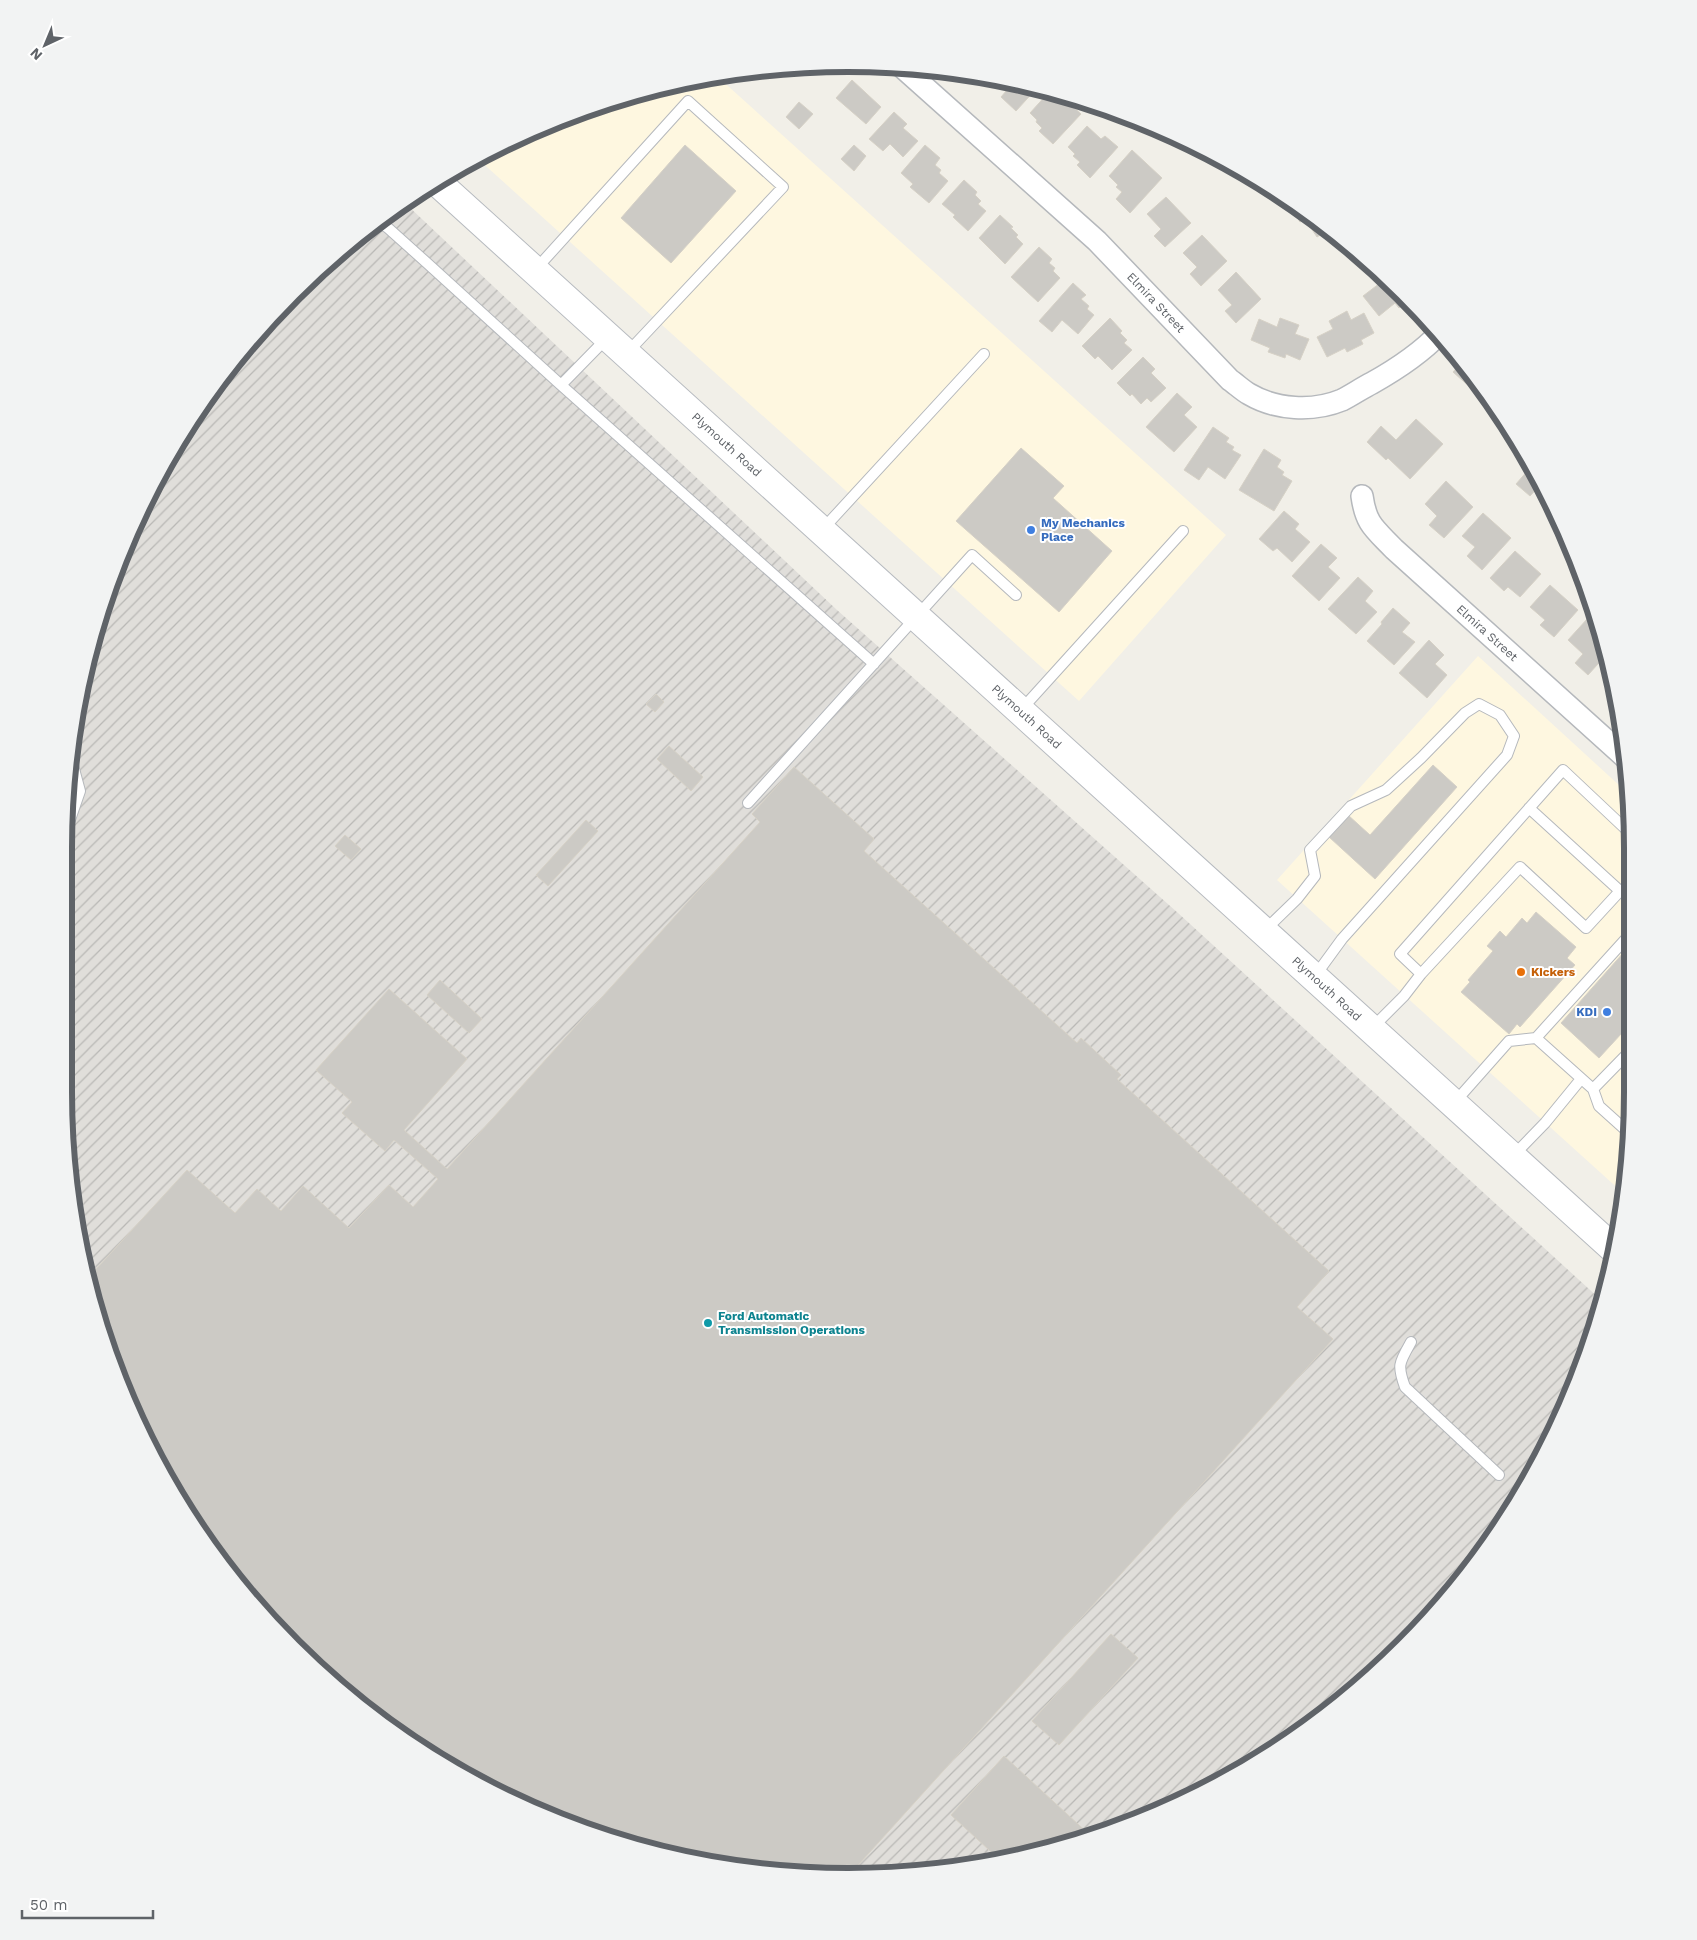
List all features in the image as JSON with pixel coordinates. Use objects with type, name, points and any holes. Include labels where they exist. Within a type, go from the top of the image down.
[{"type":"main road","name":"Plymouth Road","points":[[443,187],[1609,1245]]},
{"type":"street","name":"Elmira Street","points":[[912,75],[1097,241],[1230,380],[1249,394],[1270,403],[1292,408],[1316,407],[1329,404],[1342,399],[1414,358],[1434,339]]},
{"type":"street","name":"Elmira Street","points":[[1362,496],[1365,514],[1370,524],[1394,549],[1619,752]]},
{"type":"lane","points":[[535,270],[688,101],[784,187],[617,346],[561,385]]},
{"type":"lane","points":[[385,226],[874,664]]},
{"type":"lane","points":[[822,531],[984,354]]},
{"type":"lane","points":[[1020,711],[1183,531]]},
{"type":"lane","points":[[748,803],[972,555],[1016,595]]},
{"type":"lane","points":[[1264,931],[1297,899],[1316,876],[1310,850],[1351,806],[1386,790],[1421,758],[1465,713],[1479,704],[1500,716],[1514,736],[1506,755],[1342,939],[1314,977]]},
{"type":"lane","points":[[1421,974],[1400,954],[1563,770],[1624,827]]},
{"type":"lane","points":[[74,809],[80,791],[76,777]]},
{"type":"lane","points":[[1371,1029],[1404,996],[1421,974],[1520,868],[1586,928],[1620,891],[1530,808]]},
{"type":"lane","points":[[1454,1104],[1509,1041],[1536,1038],[1624,941]]},
{"type":"lane","points":[[1536,1038],[1593,1089],[1598,1106],[1623,1128]]},
{"type":"lane","points":[[1593,1089],[1624,1057]]},
{"type":"lane","points":[[1512,1157],[1545,1123],[1581,1079]]},
{"type":"lane","points":[[1410,1342],[1402,1358],[1399,1370],[1405,1387],[1499,1475]]},
{"type":"shaded area","points":[[724,83],[1226,535],[1079,701],[484,164],[552,132],[599,114],[648,99]]},
{"type":"shaded area","points":[[410,208],[837,610],[1178,913],[1597,1296],[1583,1341],[1544,1435],[1521,1480],[1494,1523],[1464,1564],[1432,1603],[1360,1675],[1280,1737],[1236,1764],[1192,1787],[1098,1826],[1000,1853],[950,1861],[848,1868],[798,1866],[747,1861],[697,1853],[648,1841],[599,1826],[505,1787],[460,1764],[417,1737],[376,1707],[337,1675],[265,1603],[203,1523],[176,1480],[132,1388],[114,1341],[87,1243],[79,1193],[72,1092],[72,848],[79,747],[87,697],[114,599],[132,552],[176,460],[203,417],[265,337],[300,300],[337,265]]},
{"type":"shaded area","points":[[1478,656],[1622,788],[1624,848],[1624,1092],[1623,1142],[1618,1189],[1277,880]]},
{"type":"building","points":[[852,80],[881,107],[866,124],[836,98]]},
{"type":"building","points":[[1005,88],[1031,95],[1016,111],[1001,97],[1007,90]]},
{"type":"building","points":[[1044,98],[1073,106],[1081,114],[1053,144],[1039,131],[1042,128],[1030,113]]},
{"type":"building","points":[[799,102],[813,114],[799,129],[786,117]]},
{"type":"building","points":[[894,112],[907,124],[903,128],[918,141],[903,157],[890,144],[883,151],[869,139]]},
{"type":"building","points":[[1087,126],[1101,139],[1105,136],[1118,147],[1090,178],[1077,165],[1080,162],[1073,156],[1075,154],[1068,147]]},
{"type":"building","points":[[685,145],[736,191],[671,263],[621,218]]},
{"type":"building","points":[[854,145],[866,156],[854,171],[841,159]]},
{"type":"building","points":[[925,145],[940,158],[935,165],[941,170],[939,173],[948,181],[929,203],[910,187],[913,184],[901,173]]},
{"type":"building","points":[[1132,150],[1162,178],[1130,213],[1116,199],[1122,192],[1116,187],[1118,185],[1109,176]]},
{"type":"building","points":[[964,180],[977,192],[975,195],[981,201],[978,204],[986,211],[968,231],[953,217],[955,215],[942,204]]},
{"type":"building","points":[[1166,197],[1191,223],[1165,247],[1154,236],[1161,229],[1147,214]]},
{"type":"building","points":[[1295,214],[1303,220],[1300,222]]},
{"type":"building","points":[[1000,215],[1013,227],[1011,228],[1018,235],[1016,237],[1023,244],[1005,264],[979,238]]},
{"type":"building","points":[[1308,223],[1322,234],[1317,237]]},
{"type":"building","points":[[1202,235],[1227,261],[1201,286],[1190,274],[1197,267],[1183,253]]},
{"type":"building","points":[[1039,247],[1052,259],[1049,263],[1055,268],[1053,271],[1060,278],[1038,302],[1011,277]]},
{"type":"building","points":[[1236,272],[1261,299],[1236,323],[1225,311],[1232,305],[1218,290]]},
{"type":"building","points":[[1073,283],[1086,295],[1081,299],[1089,306],[1087,309],[1094,315],[1078,334],[1062,320],[1052,332],[1039,321]]},
{"type":"building","points":[[1379,283],[1402,305],[1399,308],[1395,303],[1379,316],[1363,296]]},
{"type":"building","points":[[1347,311],[1351,320],[1364,313],[1374,333],[1361,340],[1363,344],[1347,352],[1345,348],[1327,357],[1317,337],[1333,329],[1329,321]]},
{"type":"building","points":[[1110,318],[1122,331],[1120,333],[1127,340],[1124,343],[1132,350],[1112,370],[1098,356],[1095,359],[1082,346]]},
{"type":"building","points":[[1280,318],[1299,325],[1295,334],[1309,339],[1300,360],[1286,354],[1285,358],[1268,352],[1270,348],[1251,340],[1259,319],[1277,327]]},
{"type":"building","points":[[1143,357],[1155,369],[1151,373],[1166,388],[1151,402],[1147,398],[1141,404],[1132,394],[1130,396],[1117,383]]},
{"type":"building","points":[[1457,367],[1476,393],[1453,372]]},
{"type":"building","points":[[1177,393],[1192,407],[1184,415],[1197,427],[1174,452],[1146,427]]},
{"type":"building","points":[[1416,419],[1443,444],[1410,479],[1388,458],[1386,460],[1367,442],[1381,426],[1396,440]]},
{"type":"building","points":[[1213,427],[1229,438],[1226,442],[1234,447],[1232,450],[1241,455],[1225,479],[1208,467],[1199,480],[1184,470]]},
{"type":"building","points":[[1021,448],[1064,486],[1053,498],[1112,551],[1059,612],[956,521]]},
{"type":"building","points":[[1264,449],[1281,460],[1277,467],[1284,472],[1282,475],[1292,481],[1274,511],[1239,490]]},
{"type":"building","points":[[1527,472],[1536,490],[1530,496],[1516,484]]},
{"type":"building","points":[[1446,481],[1473,507],[1444,538],[1429,525],[1437,516],[1425,504]]},
{"type":"building","points":[[1284,511],[1299,524],[1295,529],[1310,542],[1292,562],[1277,548],[1273,551],[1259,539]]},
{"type":"building","points":[[1483,513],[1511,538],[1482,570],[1467,556],[1475,547],[1462,536]]},
{"type":"building","points":[[1321,544],[1337,558],[1328,567],[1340,578],[1319,601],[1292,576]]},
{"type":"building","points":[[1515,551],[1541,574],[1520,597],[1508,587],[1504,591],[1490,578]]},
{"type":"building","points":[[1358,577],[1373,591],[1365,601],[1377,612],[1356,634],[1328,609]]},
{"type":"building","points":[[1550,585],[1578,610],[1554,637],[1540,625],[1545,620],[1530,607]]},
{"type":"building","points":[[1393,608],[1410,623],[1402,632],[1415,642],[1394,665],[1367,641]]},
{"type":"building","points":[[1588,618],[1589,619],[1601,661],[1588,675],[1575,663],[1583,654],[1568,640]]},
{"type":"building","points":[[1429,640],[1444,655],[1435,664],[1447,675],[1427,698],[1399,673]]},
{"type":"building","points":[[656,694],[664,702],[655,712],[646,704]]},
{"type":"building","points":[[669,746],[703,777],[691,791],[657,759]]},
{"type":"building","points":[[1433,765],[1457,787],[1375,879],[1329,837],[1348,815],[1370,835]]},
{"type":"building","name":"Ford Automatic Transmission Operations","points":[[794,767],[874,839],[864,851],[1077,1043],[1081,1038],[1121,1075],[1117,1079],[1329,1271],[1297,1307],[1333,1339],[856,1868],[798,1866],[747,1861],[697,1853],[599,1826],[552,1808],[460,1764],[417,1737],[376,1707],[337,1675],[265,1603],[203,1523],[176,1480],[132,1388],[114,1341],[94,1271],[187,1170],[235,1213],[257,1189],[281,1211],[303,1186],[349,1228],[389,1185],[413,1207],[438,1179],[394,1140],[385,1151],[342,1113],[352,1102],[316,1070],[389,989],[467,1059],[404,1130],[447,1169],[760,822],[752,814]]},
{"type":"building","points":[[586,820],[598,831],[548,886],[536,875]]},
{"type":"building","points":[[345,835],[361,849],[351,860],[335,846]]},
{"type":"building","name":"Kickers","points":[[1536,912],[1576,947],[1567,958],[1575,965],[1520,1027],[1517,1024],[1509,1034],[1461,992],[1470,982],[1468,980],[1493,951],[1487,946],[1500,931],[1506,937],[1522,918],[1527,923]]},
{"type":"building","points":[[1624,952],[1624,1031],[1599,1058],[1561,1023]]},
{"type":"building","points":[[440,980],[482,1019],[469,1033],[427,995]]},
{"type":"building","points":[[1111,1634],[1138,1658],[1059,1745],[1032,1721]]},
{"type":"building","points":[[1004,1756],[1085,1830],[993,1854],[951,1815]]},
{"type":"place","name":"My Mechanics Place","points":[[1031,530]]},
{"type":"place","name":"Kickers","points":[[1521,972]]},
{"type":"place","name":"KDI","points":[[1607,1012]]},
{"type":"place","name":"Ford Automatic Transmission Operations","points":[[708,1323]]}]
